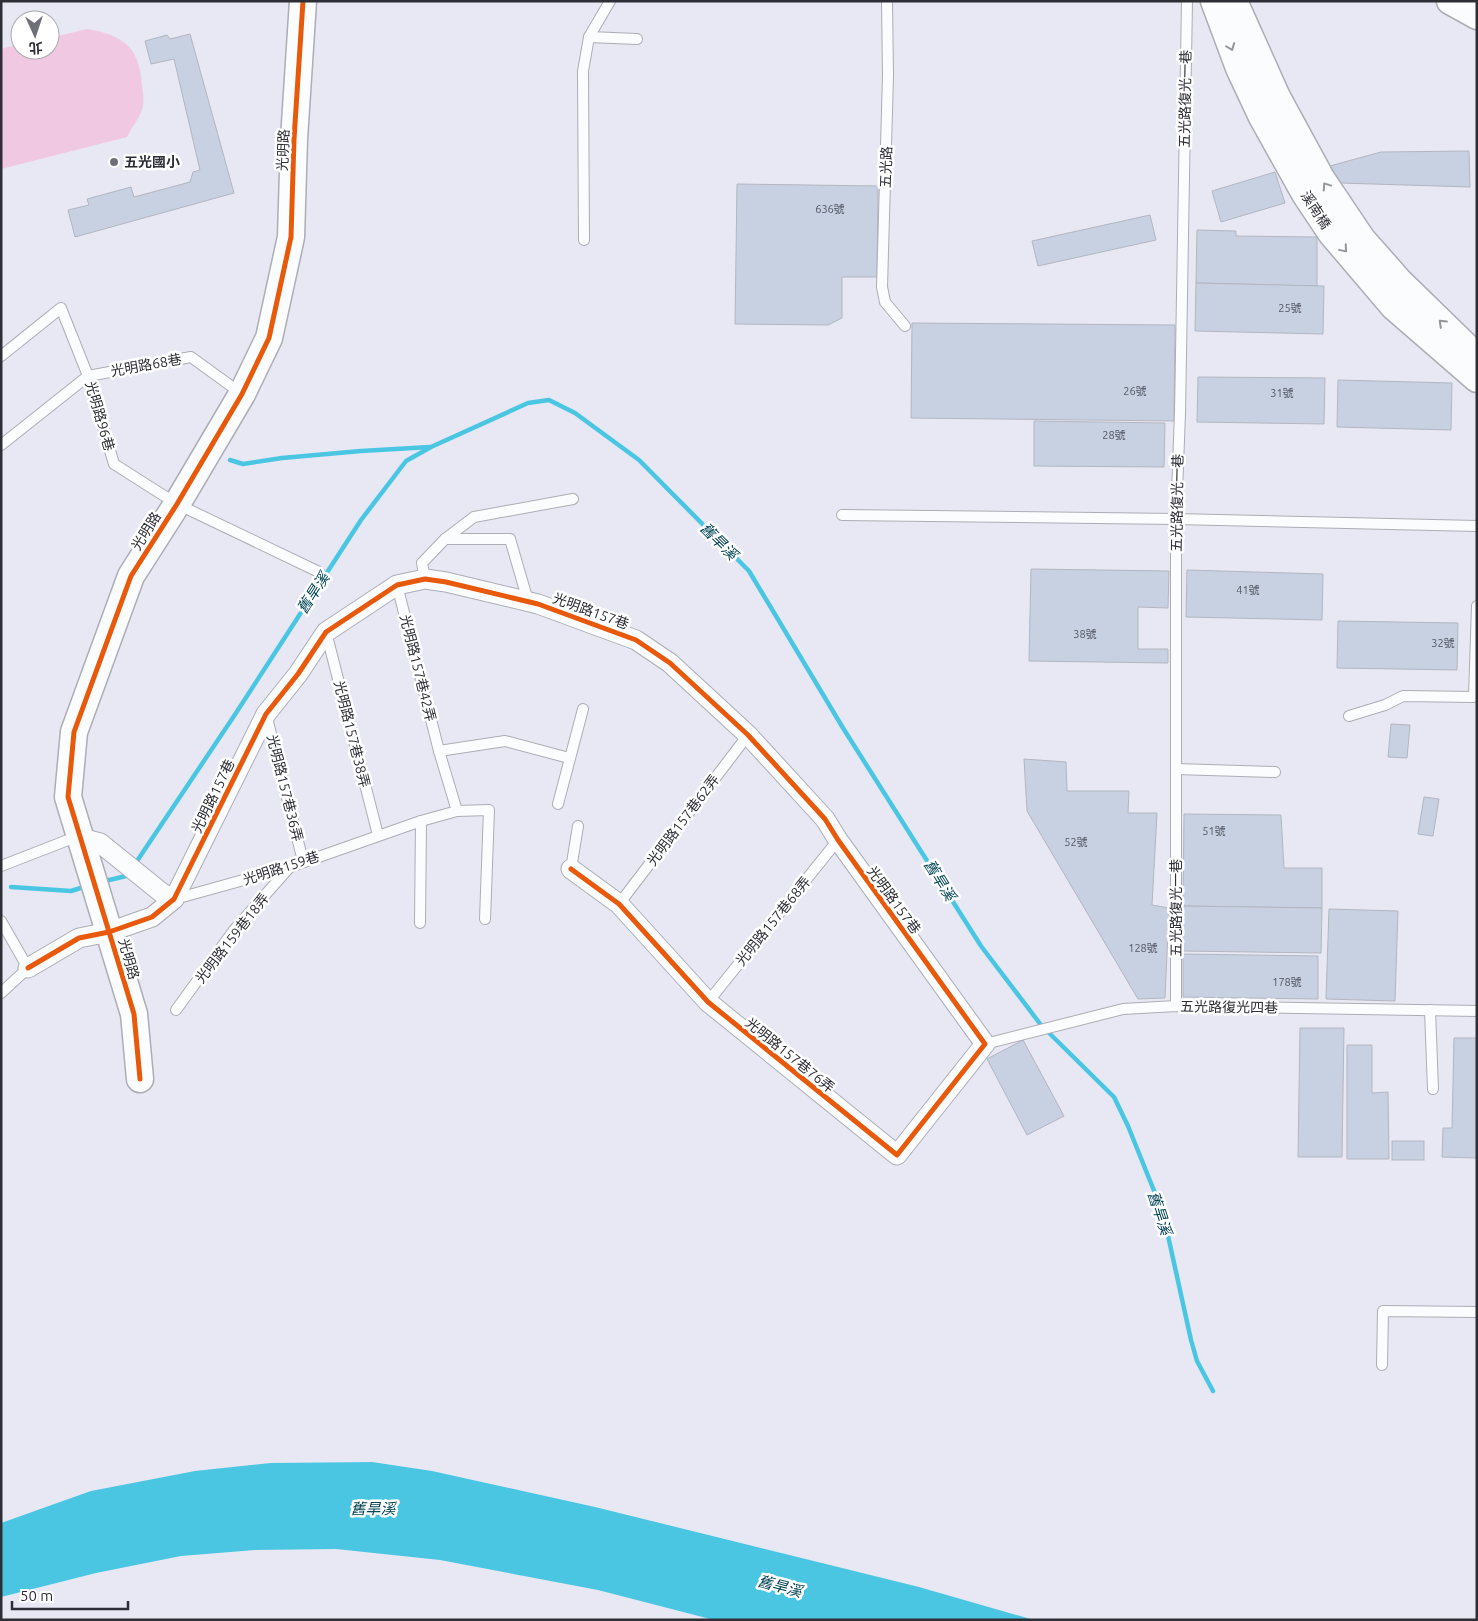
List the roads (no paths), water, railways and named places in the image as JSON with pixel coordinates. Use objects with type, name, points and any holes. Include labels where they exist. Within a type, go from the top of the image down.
[{"type":"street","name":"光明路","points":[[140,1079],[134,1014],[68,797],[74,732],[131,576],[177,504],[242,394],[269,338],[291,237],[294,139],[303,1]]},
{"type":"street","name":"溪南橋","points":[[1214,1],[1239,68],[1262,118],[1305,194],[1331,233],[1394,307],[1477,378]]},
{"type":"street","name":"溪南橋","points":[[1234,1],[1277,97],[1320,178],[1362,240],[1400,282],[1477,357]]},
{"type":"street","points":[[1450,1],[1477,16]]},
{"type":"street","name":"光明路157巷","points":[[168,896],[266,714],[298,674],[326,632],[397,586],[425,579],[446,582],[528,601],[636,640],[670,663],[748,735],[825,819],[838,840],[985,1044]]},
{"type":"street","points":[[81,838],[100,843],[168,896]]},
{"type":"street","name":"光明路157巷76弄","points":[[570,869],[619,904],[708,1002],[897,1155],[985,1044]]},
{"type":"street","name":"光明路159巷","points":[[28,968],[79,938],[110,932],[152,917],[168,896]]},
{"type":"lane","points":[[584,240],[583,71],[589,37],[610,1]]},
{"type":"lane","name":"五光路","points":[[887,1],[888,75],[882,287],[885,302],[905,326]]},
{"type":"lane","name":"五光路復光一巷","points":[[1176,1006],[1176,519],[1180,413],[1187,1]]},
{"type":"lane","points":[[589,37],[637,39]]},
{"type":"lane","name":"光明路96巷","points":[[1,356],[61,308],[88,376],[114,464],[177,504],[319,572]]},
{"type":"lane","name":"光明路68巷","points":[[1,445],[88,376],[191,357],[242,394]]},
{"type":"lane","points":[[425,579],[422,562],[446,539],[474,517],[573,499]]},
{"type":"lane","points":[[842,515],[1176,519],[1477,526]]},
{"type":"lane","points":[[446,539],[510,539],[528,601]]},
{"type":"lane","name":"光明路157巷42弄","points":[[397,586],[438,751],[457,811]]},
{"type":"lane","points":[[1348,716],[1403,696],[1474,698],[1477,606]]},
{"type":"lane","name":"光明路157巷38弄","points":[[326,632],[378,835]]},
{"type":"lane","points":[[558,804],[583,709]]},
{"type":"lane","name":"光明路157巷36弄","points":[[266,714],[303,861]]},
{"type":"lane","name":"光明路157巷62弄","points":[[619,904],[748,735]]},
{"type":"lane","points":[[438,751],[505,741],[570,758]]},
{"type":"lane","points":[[1176,769],[1275,772]]},
{"type":"lane","name":"光明路159巷","points":[[168,896],[290,867],[378,835],[457,811],[489,810],[485,919]]},
{"type":"lane","points":[[420,923],[421,821]]},
{"type":"lane","points":[[570,869],[578,826]]},
{"type":"lane","points":[[1,866],[68,840],[81,838]]},
{"type":"lane","name":"光明路157巷68弄","points":[[708,1002],[838,840]]},
{"type":"lane","name":"光明路159巷18弄","points":[[176,1010],[234,930],[290,867]]},
{"type":"lane","points":[[1,921],[28,968],[1,993]]},
{"type":"lane","name":"五光路復光四巷","points":[[985,1044],[1123,1009],[1176,1006],[1477,1011]]},
{"type":"lane","points":[[1430,1010],[1433,1089]]},
{"type":"lane","points":[[1382,1365],[1384,1311],[1477,1312]]},
{"type":"water","name":"舊旱溪","points":[[372,1462],[432,1471],[595,1507],[919,1587],[1034,1620],[714,1620],[598,1590],[440,1560],[336,1549],[255,1550],[181,1556],[96,1573],[1,1597],[1,1523],[91,1491],[195,1471],[271,1463]]},
{"type":"waterway","name":"舊旱溪","points":[[135,864],[236,713],[361,520],[406,461],[431,447],[528,403],[549,400],[575,413],[639,460],[749,571],[843,728],[981,946],[1041,1025],[1114,1097],[1128,1126],[1163,1213],[1191,1340],[1197,1361],[1213,1391]]},
{"type":"waterway","points":[[230,460],[243,464],[282,458],[430,447]]},
{"type":"waterway","name":"舊旱溪","points":[[101,882],[126,876],[129,872]]},
{"type":"waterway","name":"舊旱溪","points":[[11,887],[71,891],[87,886]]},
{"type":"place","name":"五光國小","points":[[114,162]]}]
